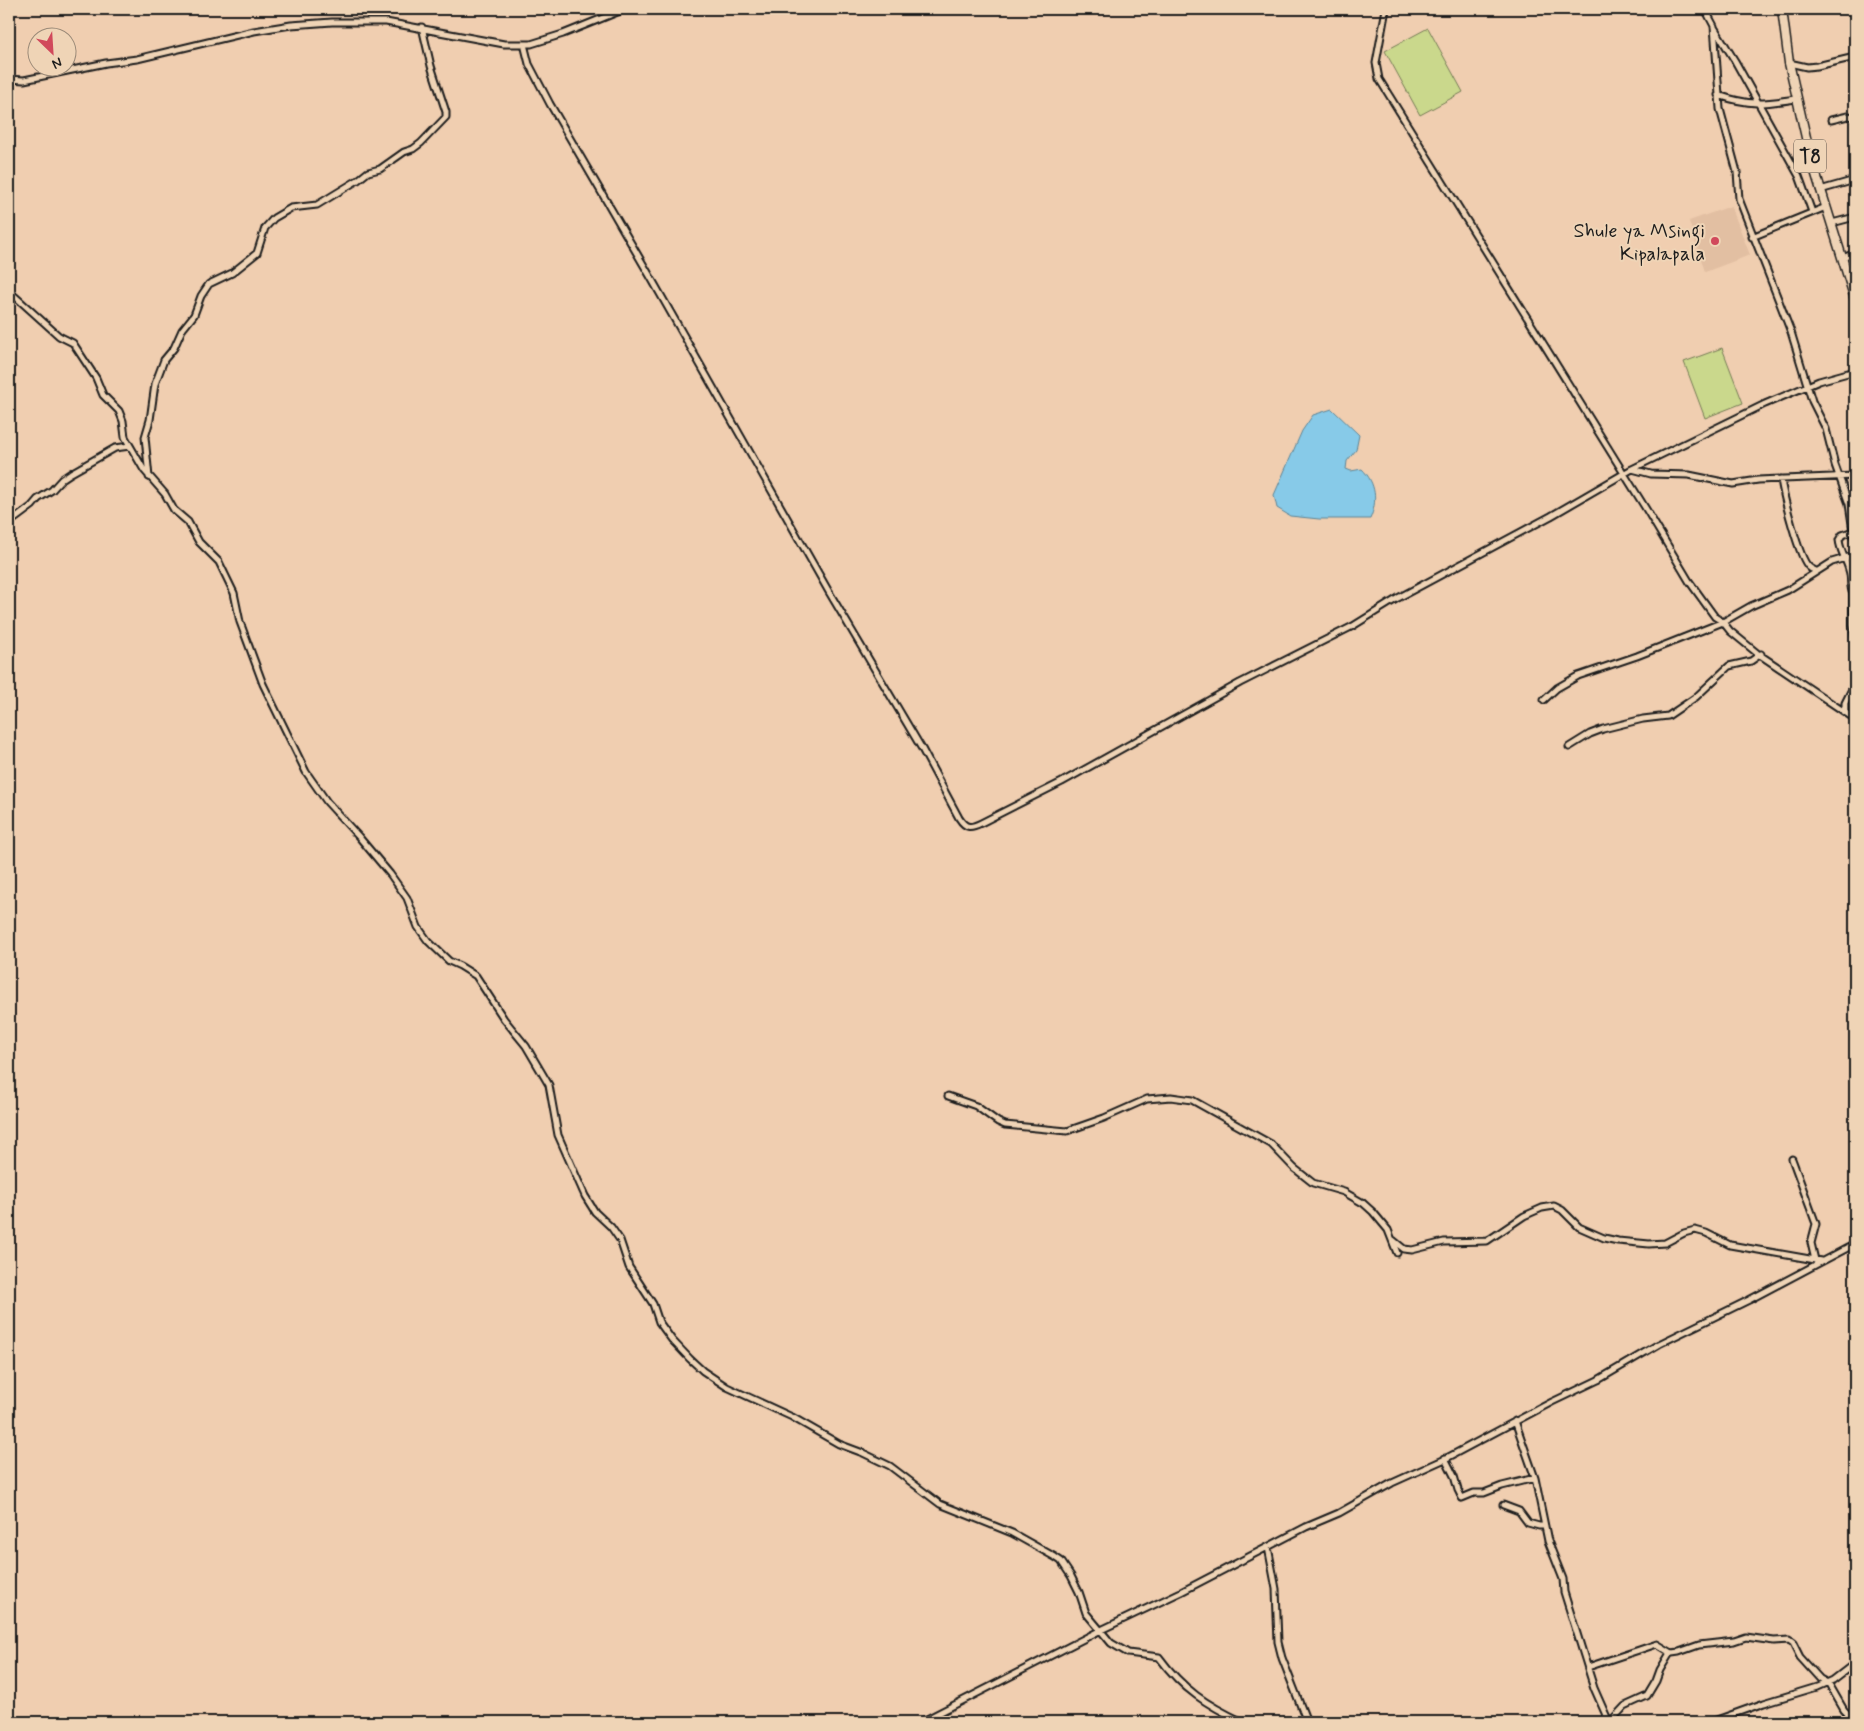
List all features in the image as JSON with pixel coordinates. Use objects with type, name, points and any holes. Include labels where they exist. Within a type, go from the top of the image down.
[{"type":"highway","name":"T8","points":[[1782,9],[1796,99],[1820,190],[1832,222],[1855,299]]},
{"type":"street","points":[[9,79],[24,80],[106,63],[137,59],[254,31],[291,25],[332,22],[386,22],[422,27],[504,44],[524,44],[544,41],[625,9]]},
{"type":"street","points":[[1386,9],[1376,63],[1379,79],[1689,581],[1706,606],[1723,622],[1730,632],[1757,653],[1855,719]]},
{"type":"street","points":[[1705,9],[1798,176],[1812,212]]},
{"type":"street","points":[[1852,9],[1855,17]]},
{"type":"street","points":[[1714,26],[1718,95],[1724,129],[1737,172],[1739,199],[1752,237],[1791,332],[1815,406],[1826,429],[1835,465],[1849,504],[1855,544]]},
{"type":"street","points":[[149,477],[145,437],[150,419],[154,388],[164,360],[176,346],[182,330],[194,315],[201,296],[210,284],[232,273],[257,253],[265,228],[274,218],[291,208],[316,205],[368,172],[380,169],[404,152],[421,143],[446,118],[446,112],[433,73],[422,27]]},
{"type":"street","points":[[524,44],[529,64],[550,104],[650,276],[833,600],[922,749],[962,823],[967,827],[982,823],[1062,782],[1240,683],[1353,626],[1398,598],[1512,538],[1632,469],[1758,407],[1808,385],[1855,371]]},
{"type":"street","points":[[1789,63],[1807,67],[1855,57]]},
{"type":"street","points":[[1718,95],[1732,100],[1759,104],[1796,99]]},
{"type":"street","points":[[1831,120],[1855,116]]},
{"type":"street","points":[[1820,190],[1855,180]]},
{"type":"street","points":[[1752,237],[1826,207]]},
{"type":"street","points":[[1832,222],[1855,218]]},
{"type":"street","points":[[1843,258],[1852,254],[1855,249]]},
{"type":"street","points":[[9,291],[60,336],[73,342],[96,378],[103,396],[121,414],[125,434],[130,446],[149,477],[165,494],[174,510],[188,522],[193,534],[219,562],[236,598],[240,622],[263,684],[309,777],[327,802],[390,874],[406,898],[418,927],[428,941],[449,961],[476,976],[504,1019],[526,1046],[550,1090],[560,1142],[586,1196],[595,1212],[611,1227],[620,1240],[629,1267],[651,1300],[656,1316],[672,1340],[703,1371],[720,1382],[839,1444],[882,1462],[940,1504],[1004,1529],[1055,1556],[1061,1561],[1071,1576],[1086,1613],[1111,1643],[1123,1651],[1159,1657],[1172,1676],[1191,1692],[1214,1709],[1243,1722]]},
{"type":"street","points":[[9,521],[32,506],[71,473],[115,448],[130,446]]},
{"type":"street","points":[[1632,469],[1650,474],[1689,475],[1733,484],[1758,480],[1855,476]]},
{"type":"street","points":[[1781,479],[1784,498],[1792,519],[1792,526],[1808,567],[1816,571]]},
{"type":"street","points":[[1853,531],[1842,535],[1839,540],[1850,571],[1850,587],[1854,592],[1853,626],[1855,643]]},
{"type":"street","points":[[1544,700],[1557,688],[1578,676],[1637,656],[1723,622],[1751,606],[1788,590],[1816,571],[1855,555]]},
{"type":"street","points":[[1569,747],[1590,734],[1603,729],[1643,719],[1668,716],[1696,697],[1729,666],[1751,661],[1761,654]]},
{"type":"street","points":[[1845,712],[1845,703],[1852,689],[1855,669]]},
{"type":"street","points":[[948,1096],[976,1106],[1005,1125],[1067,1130],[1104,1118],[1147,1099],[1171,1097],[1192,1100],[1268,1142],[1305,1178],[1320,1185],[1344,1192],[1363,1203],[1388,1230],[1397,1253]]},
{"type":"street","points":[[1792,1159],[1816,1224],[1811,1243],[1818,1261]]},
{"type":"street","points":[[1392,1240],[1404,1249],[1412,1250],[1444,1242],[1487,1241],[1524,1216],[1542,1208],[1554,1206],[1562,1210],[1579,1227],[1604,1238],[1618,1241],[1649,1244],[1665,1243],[1684,1232],[1695,1230],[1706,1233],[1730,1245],[1818,1261]]},
{"type":"street","points":[[921,1722],[1101,1630],[1162,1602],[1306,1527],[1346,1509],[1392,1483],[1598,1380],[1659,1344],[1749,1300],[1818,1261],[1855,1244]]},
{"type":"street","points":[[1515,1421],[1535,1478],[1548,1541],[1563,1579],[1564,1592],[1594,1688],[1610,1722],[1625,1706],[1647,1696],[1670,1653]]},
{"type":"street","points":[[1445,1458],[1462,1498],[1474,1493],[1484,1493],[1502,1486],[1535,1478]]},
{"type":"street","points":[[1503,1505],[1519,1511],[1528,1522],[1545,1526]]},
{"type":"street","points":[[1268,1547],[1276,1589],[1278,1642],[1282,1658],[1308,1722]]},
{"type":"street","points":[[1588,1667],[1653,1644],[1660,1645],[1670,1653],[1699,1645],[1734,1641],[1746,1637],[1774,1641],[1786,1640],[1793,1643],[1800,1657],[1820,1680],[1829,1685],[1844,1710],[1855,1721]]},
{"type":"street","points":[[1711,1722],[1826,1683],[1833,1680],[1855,1663]]},
{"type":"shaded area","points":[[1731,206],[1750,255],[1705,272],[1689,221]]},
{"type":"green space","points":[[1428,28],[1463,92],[1420,115],[1385,51]]},
{"type":"green space","points":[[1722,348],[1743,403],[1705,418],[1684,362]]},
{"type":"water","points":[[1332,409],[1359,435],[1356,450],[1347,461],[1346,469],[1351,471],[1362,469],[1373,486],[1375,499],[1370,519],[1319,519],[1290,516],[1277,508],[1274,495],[1302,431],[1313,415]]},
{"type":"place","name":"Shule ya Msingi Kipalapala","points":[[1715,241]]}]
